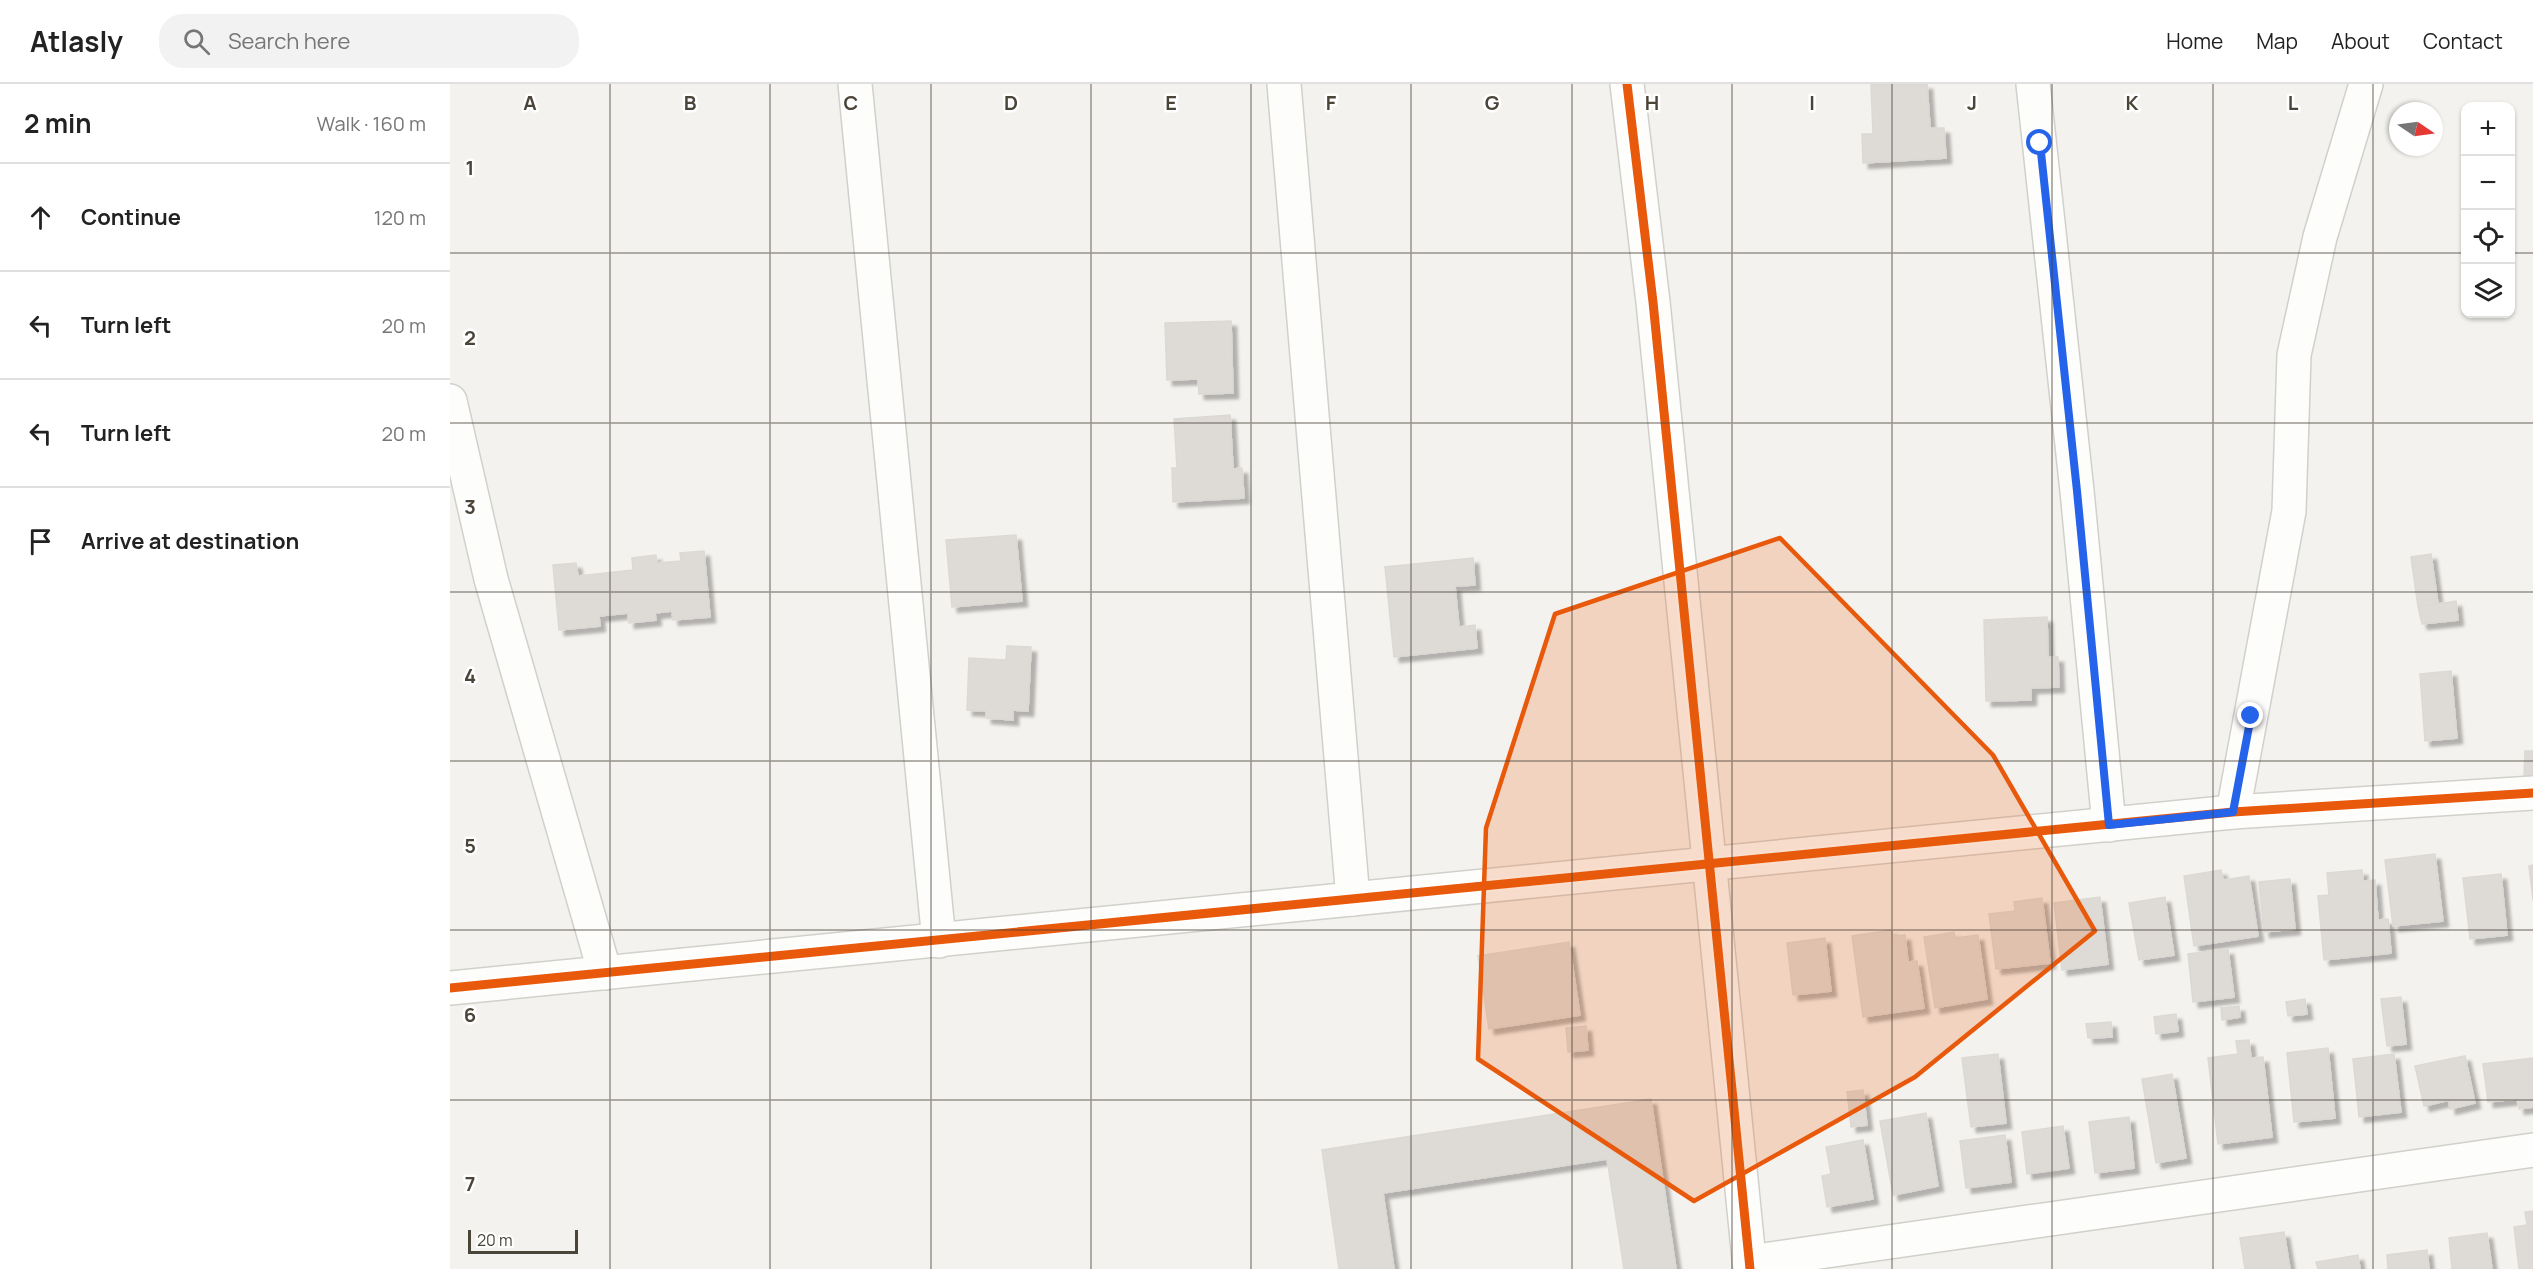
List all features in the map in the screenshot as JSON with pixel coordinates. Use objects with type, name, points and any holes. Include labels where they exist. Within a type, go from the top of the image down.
[{"type":"street","points":[[855,84],[939,941]]},
{"type":"street","points":[[1284,84],[1353,899]]},
{"type":"street","points":[[1627,84],[1653,302],[1750,1266],[2533,1150]]},
{"type":"street","points":[[2032,84],[2077,491],[2109,825]]},
{"type":"street","points":[[2233,812],[2289,511],[2294,355],[2323,227],[2366,84]]},
{"type":"street","points":[[450,401],[500,612],[605,973]]},
{"type":"street","points":[[450,988],[2233,812],[2533,793]]},
{"type":"highlighted area","points":[[1780,538],[1993,755],[2095,931],[1915,1077],[1694,1201],[1478,1059],[1486,828],[1555,614]]},
{"type":"building","points":[[1871,84],[1927,84],[1930,128],[1944,128],[1946,158],[1863,163],[1862,134],[1873,134]]},
{"type":"building","points":[[1231,321],[1233,393],[1199,394],[1198,379],[1167,380],[1165,323]]},
{"type":"building","points":[[1230,415],[1233,469],[1242,468],[1244,498],[1173,502],[1172,468],[1177,468],[1174,419]]},
{"type":"building","points":[[1016,535],[1022,601],[952,607],[946,540]]},
{"type":"building","points":[[704,551],[710,617],[673,620],[672,611],[655,613],[656,620],[629,623],[628,613],[599,616],[600,626],[559,630],[553,565],[576,563],[578,576],[633,570],[632,558],[656,555],[657,563],[681,561],[680,553]]},
{"type":"building","points":[[2431,554],[2438,604],[2418,607],[2411,557]]},
{"type":"building","points":[[1473,558],[1475,585],[1455,586],[1459,627],[1475,625],[1477,648],[1394,657],[1385,567]]},
{"type":"building","points":[[2456,601],[2458,620],[2422,624],[2418,607]]},
{"type":"building","points":[[2047,617],[2048,657],[2058,657],[2059,687],[2031,688],[2031,700],[1986,701],[1984,620]]},
{"type":"building","points":[[1007,646],[1031,647],[1028,711],[1013,710],[1013,720],[986,718],[986,711],[967,710],[969,658],[1006,660]]},
{"type":"building","points":[[2451,671],[2457,738],[2425,741],[2420,674]]},
{"type":"building","points":[[2525,751],[2533,751],[2533,778],[2524,777]]},
{"type":"building","points":[[2435,854],[2443,921],[2393,926],[2385,860]]},
{"type":"building","points":[[2533,865],[2533,900],[2529,866]]},
{"type":"building","points":[[2221,870],[2223,880],[2249,876],[2258,936],[2194,946],[2184,876]]},
{"type":"building","points":[[2362,870],[2363,881],[2375,880],[2378,920],[2388,919],[2391,953],[2324,960],[2318,896],[2329,895],[2327,873]]},
{"type":"building","points":[[2501,874],[2507,935],[2470,939],[2463,878]]},
{"type":"building","points":[[2290,879],[2295,929],[2264,932],[2259,882]]},
{"type":"building","points":[[2100,897],[2108,964],[2062,970],[2054,903]]},
{"type":"building","points":[[2165,897],[2174,955],[2139,960],[2129,903]]},
{"type":"building","points":[[2042,898],[2050,963],[1996,969],[1989,914],[2015,911],[2014,902]]},
{"type":"building","points":[[1892,930],[1893,936],[1905,935],[1908,962],[1917,961],[1924,1008],[1863,1017],[1852,936]]},
{"type":"building","points":[[1954,932],[1955,938],[1978,935],[1987,999],[1935,1008],[1924,937]]},
{"type":"building","points":[[1825,938],[1831,991],[1793,995],[1787,943]]},
{"type":"building","points":[[1569,942],[1580,1015],[1489,1029],[1478,956]]},
{"type":"building","points":[[2228,949],[2234,997],[2193,1002],[2188,954]]},
{"type":"building","points":[[2401,997],[2406,1044],[2387,1046],[2381,999]]},
{"type":"building","points":[[2305,999],[2307,1014],[2288,1016],[2286,1002]]},
{"type":"building","points":[[2239,1006],[2240,1017],[2222,1020],[2221,1008]]},
{"type":"building","points":[[2176,1014],[2178,1031],[2156,1034],[2154,1017]]},
{"type":"building","points":[[2111,1022],[2112,1037],[2088,1038],[2086,1024]]},
{"type":"building","points":[[1586,1026],[1588,1050],[1568,1052],[1566,1028]]},
{"type":"building","points":[[2249,1040],[2251,1058],[2263,1057],[2272,1137],[2218,1144],[2208,1058],[2238,1054],[2236,1041]]},
{"type":"building","points":[[2328,1048],[2335,1118],[2294,1122],[2287,1053]]},
{"type":"building","points":[[1998,1054],[2006,1123],[1971,1127],[1962,1058]]},
{"type":"building","points":[[2394,1054],[2401,1112],[2359,1117],[2353,1059]]},
{"type":"building","points":[[2465,1056],[2475,1103],[2450,1109],[2449,1100],[2424,1106],[2415,1066]]},
{"type":"building","points":[[2533,1058],[2533,1107],[2519,1109],[2517,1099],[2488,1102],[2483,1064]]},
{"type":"building","points":[[2172,1074],[2186,1158],[2156,1163],[2142,1079]]},
{"type":"building","points":[[1863,1090],[1867,1125],[1851,1127],[1847,1092]]},
{"type":"building","points":[[1651,1099],[1676,1269],[1624,1269],[1607,1159],[1383,1193],[1394,1269],[1339,1269],[1322,1150]]},
{"type":"building","points":[[1926,1113],[1938,1186],[1893,1195],[1880,1121]]},
{"type":"building","points":[[2129,1117],[2134,1168],[2095,1173],[2089,1122]]},
{"type":"building","points":[[2063,1126],[2069,1168],[2027,1174],[2022,1132]]},
{"type":"building","points":[[2005,1135],[2011,1182],[1966,1188],[1960,1141]]},
{"type":"building","points":[[1863,1140],[1873,1199],[1827,1207],[1822,1176],[1831,1174],[1826,1147]]},
{"type":"building","points":[[2533,1211],[2533,1269],[2519,1269],[2514,1227],[2527,1225],[2525,1212]]},
{"type":"building","points":[[2284,1232],[2290,1269],[2245,1269],[2240,1238]]},
{"type":"building","points":[[2487,1233],[2492,1269],[2452,1269],[2449,1238]]},
{"type":"building","points":[[2427,1250],[2429,1269],[2388,1269],[2387,1255]]},
{"type":"building","points":[[2358,1255],[2360,1269],[2318,1269],[2316,1262]]},
{"type":"cycle path","points":[[1627,84],[1653,302],[1750,1269]]},
{"type":"cycle path","points":[[450,988],[2233,812],[2533,793]]},
{"type":"route","points":[[2040,143],[2109,825],[2233,812],[2251,716]]}]
